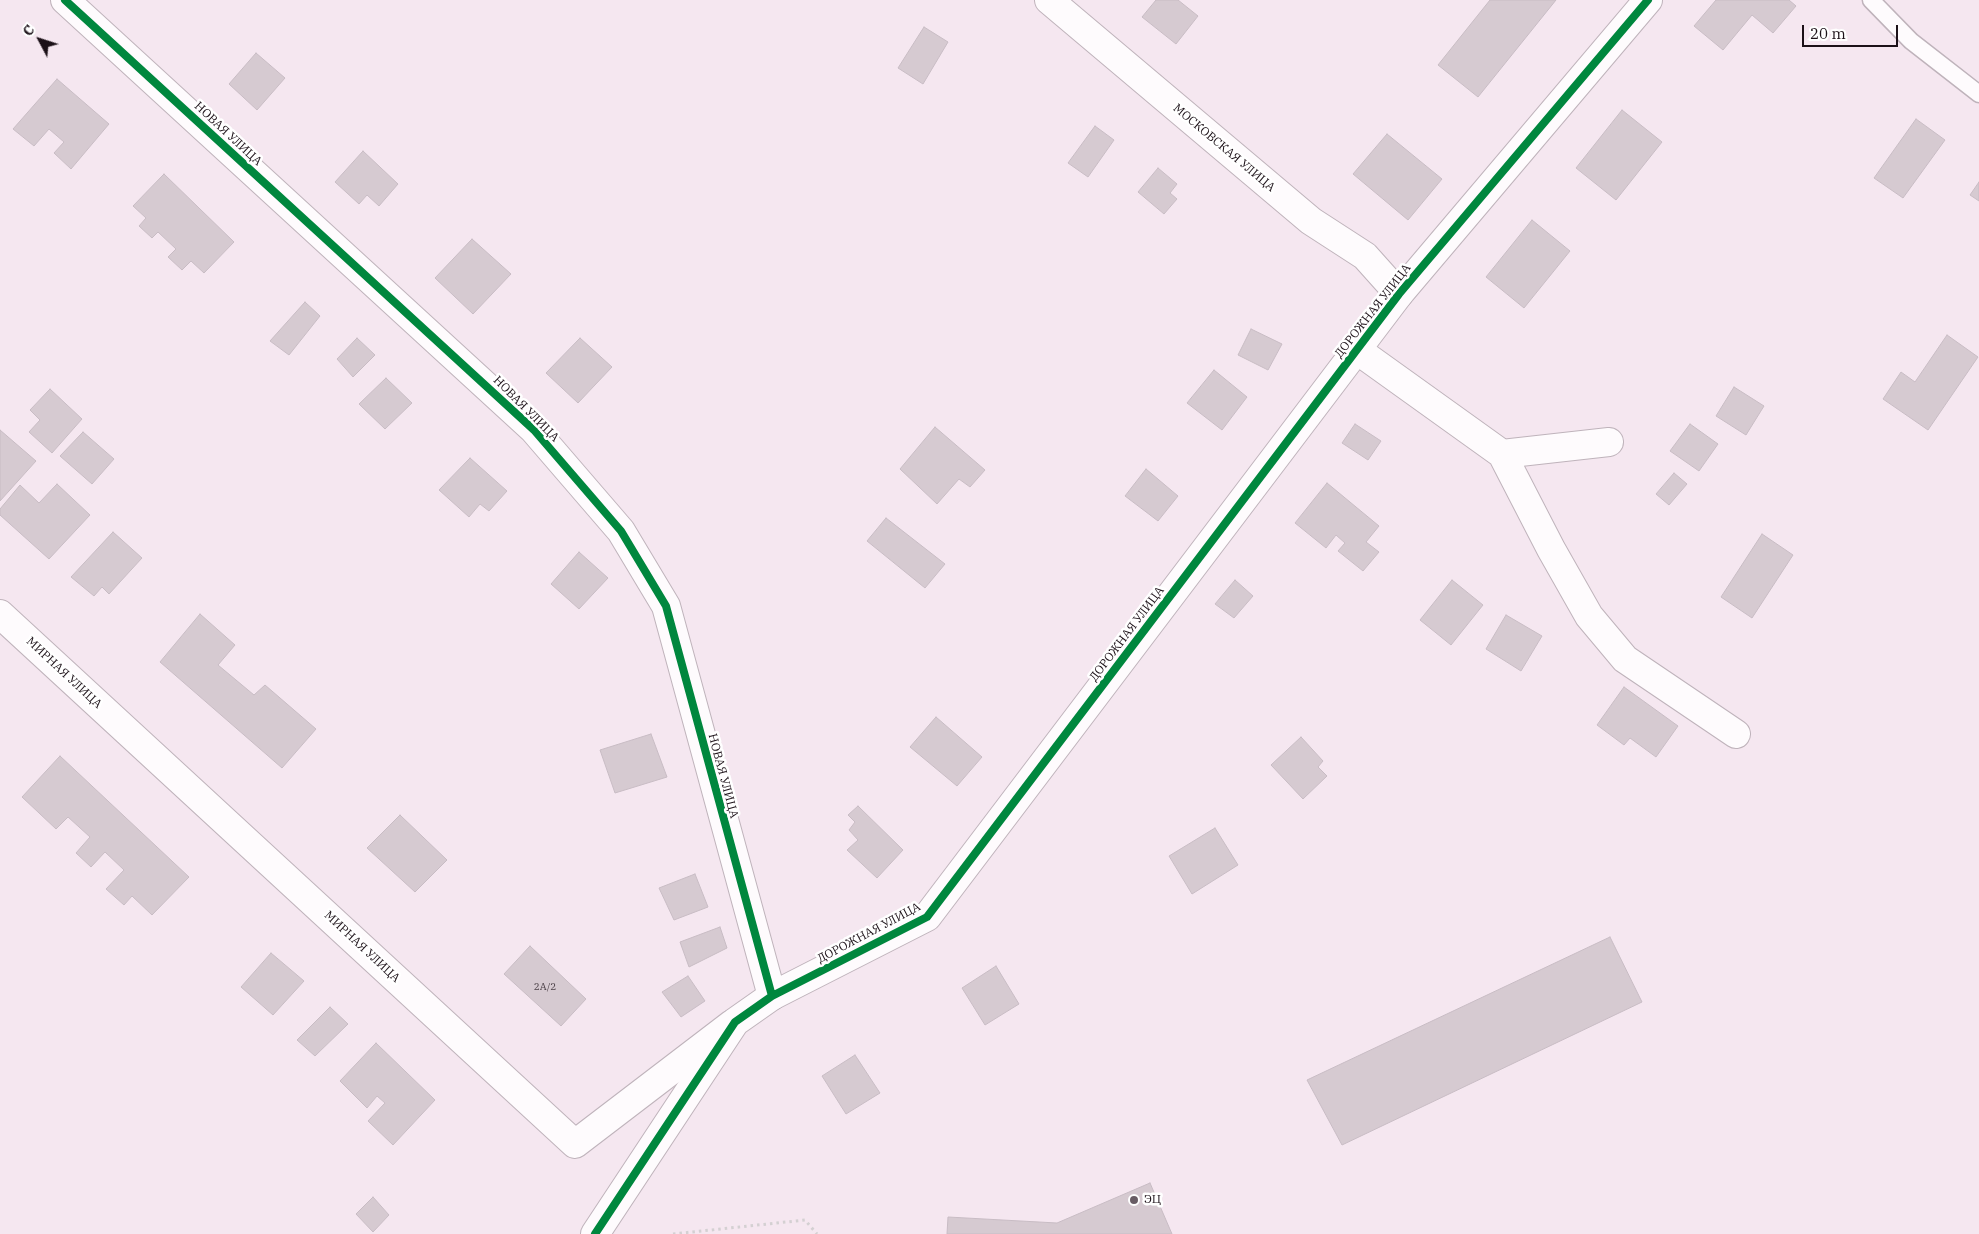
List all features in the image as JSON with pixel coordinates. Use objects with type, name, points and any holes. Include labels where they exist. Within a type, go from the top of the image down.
[{"type":"street","name":"НОВАЯ УЛИЦА","points":[[65,0],[534,430],[621,531],[666,606],[772,996]]},
{"type":"street","name":"МОСКОВСКАЯ УЛИЦА","points":[[1049,0],[1311,221],[1365,256],[1399,294]]},
{"type":"street","name":"ДОРОЖНАЯ УЛИЦА","points":[[595,1234],[735,1022],[772,996],[927,917],[1399,294],[1648,0]]},
{"type":"street","points":[[1357,350],[1502,454],[1551,549],[1589,616],[1625,659],[1736,734]]},
{"type":"street","points":[[1502,454],[1609,442]]},
{"type":"street","name":"МИРНАЯ УЛИЦА","points":[[0,614],[575,1144],[735,1022]]},
{"type":"lane","points":[[1871,0],[1911,41],[1979,94]]},
{"type":"path","points":[[673,1234],[805,1220],[817,1234]]},
{"type":"building","points":[[1156,0],[1178,0],[1198,16],[1176,44],[1142,17]]},
{"type":"building","points":[[1490,0],[1556,0],[1478,97],[1438,65]]},
{"type":"building","points":[[1716,0],[1789,0],[1796,6],[1773,33],[1752,15],[1723,50],[1694,26]]},
{"type":"building","points":[[924,27],[948,42],[923,84],[898,68]]},
{"type":"building","points":[[256,53],[285,78],[257,110],[229,84]]},
{"type":"building","points":[[57,79],[109,124],[71,169],[54,153],[64,142],[49,129],[34,146],[13,129]]},
{"type":"building","points":[[1622,110],[1662,142],[1616,200],[1576,168]]},
{"type":"building","points":[[1916,119],[1945,140],[1903,198],[1874,178]]},
{"type":"building","points":[[1095,126],[1114,140],[1088,177],[1068,163]]},
{"type":"building","points":[[1387,134],[1442,179],[1408,220],[1353,174]]},
{"type":"building","points":[[363,151],[398,184],[379,206],[367,195],[359,204],[335,182]]},
{"type":"building","points":[[1158,168],[1177,184],[1170,193],[1177,199],[1164,214],[1138,192]]},
{"type":"building","points":[[164,174],[234,242],[204,273],[191,261],[182,270],[168,257],[176,249],[158,232],[152,238],[139,226],[146,218],[133,206]]},
{"type":"building","points":[[1979,182],[1979,201],[1970,195]]},
{"type":"building","points":[[1532,220],[1570,251],[1524,308],[1486,277]]},
{"type":"building","points":[[472,239],[511,274],[473,314],[435,278]]},
{"type":"building","points":[[305,302],[320,316],[289,355],[270,341]]},
{"type":"building","points":[[1251,329],[1282,344],[1268,370],[1238,355]]},
{"type":"building","points":[[1947,335],[1978,357],[1928,430],[1883,399],[1901,372],[1915,382]]},
{"type":"building","points":[[357,338],[375,355],[353,377],[337,359]]},
{"type":"building","points":[[580,338],[612,367],[578,403],[546,373]]},
{"type":"building","points":[[1214,370],[1247,397],[1222,430],[1187,403]]},
{"type":"building","points":[[386,378],[412,403],[385,429],[359,404]]},
{"type":"building","points":[[1734,387],[1764,406],[1746,435],[1716,416]]},
{"type":"building","points":[[50,389],[82,419],[52,453],[29,432],[40,420],[30,410]]},
{"type":"building","points":[[1355,424],[1381,441],[1368,460],[1342,443]]},
{"type":"building","points":[[1690,424],[1718,444],[1699,471],[1670,451]]},
{"type":"building","points":[[935,427],[985,470],[970,487],[959,479],[937,504],[900,469]]},
{"type":"building","points":[[0,430],[36,461],[0,501]]},
{"type":"building","points":[[83,432],[114,459],[92,484],[60,456]]},
{"type":"building","points":[[470,458],[507,491],[489,511],[480,504],[469,517],[439,490]]},
{"type":"building","points":[[1146,469],[1178,496],[1158,521],[1125,496]]},
{"type":"building","points":[[1674,473],[1687,484],[1669,505],[1656,494]]},
{"type":"building","points":[[1327,483],[1379,526],[1366,542],[1379,552],[1363,571],[1338,551],[1345,543],[1336,535],[1326,548],[1295,523]]},
{"type":"building","points":[[57,484],[90,515],[49,559],[0,515],[0,509],[20,485],[39,503]]},
{"type":"building","points":[[886,518],[945,564],[925,588],[867,541]]},
{"type":"building","points":[[113,532],[142,558],[109,594],[102,587],[94,596],[71,577]]},
{"type":"building","points":[[1762,534],[1793,555],[1752,618],[1721,597]]},
{"type":"building","points":[[579,552],[608,578],[579,609],[551,584]]},
{"type":"building","points":[[1235,580],[1253,596],[1234,618],[1215,604]]},
{"type":"building","points":[[1452,580],[1483,605],[1451,645],[1420,620]]},
{"type":"building","points":[[200,614],[235,645],[218,665],[254,695],[265,685],[316,729],[282,768],[160,662]]},
{"type":"building","points":[[1506,615],[1542,636],[1521,671],[1486,649]]},
{"type":"building","points":[[1624,687],[1678,726],[1656,757],[1630,738],[1624,745],[1597,725]]},
{"type":"building","points":[[936,717],[982,757],[957,786],[910,747]]},
{"type":"building","points":[[651,734],[667,777],[615,793],[600,750]]},
{"type":"building","points":[[1301,737],[1323,761],[1318,767],[1327,776],[1303,799],[1271,765]]},
{"type":"building","points":[[60,756],[189,877],[152,915],[132,896],[124,905],[106,889],[124,870],[105,852],[91,867],[76,853],[90,837],[68,817],[56,829],[22,797]]},
{"type":"building","points":[[858,806],[903,850],[877,878],[847,850],[858,840],[849,830],[855,822],[848,815]]},
{"type":"building","points":[[400,815],[447,860],[415,892],[367,848]]},
{"type":"building","points":[[1215,828],[1238,865],[1192,894],[1169,856]]},
{"type":"building","points":[[695,874],[708,907],[674,920],[659,888]]},
{"type":"building","points":[[720,927],[727,948],[689,967],[680,942]]},
{"type":"building","points":[[1610,937],[1642,1002],[1342,1145],[1307,1080]]},
{"type":"building","points":[[530,946],[586,999],[561,1026],[504,974]]},
{"type":"building","points":[[271,953],[304,981],[273,1015],[241,987]]},
{"type":"building","points":[[996,966],[1019,1004],[985,1025],[962,988]]},
{"type":"building","points":[[688,976],[705,1001],[681,1017],[662,992]]},
{"type":"building","points":[[330,1007],[348,1024],[315,1056],[297,1040]]},
{"type":"building","points":[[376,1043],[435,1100],[393,1145],[368,1121],[385,1103],[377,1096],[367,1108],[340,1081]]},
{"type":"building","points":[[855,1055],[880,1093],[846,1114],[822,1076]]},
{"type":"building","name":"ЭЦ","points":[[1150,1183],[1172,1234],[947,1234],[948,1217],[1057,1223]]},
{"type":"building","points":[[373,1197],[389,1215],[373,1232],[356,1214]]},
{"type":"cycle path","points":[[65,0],[534,430],[621,531],[666,606],[772,996]]},
{"type":"cycle path","points":[[595,1234],[735,1022],[772,996],[927,917],[1399,294],[1648,0]]},
{"type":"place","name":"ЭЦ","points":[[1134,1200]]}]
